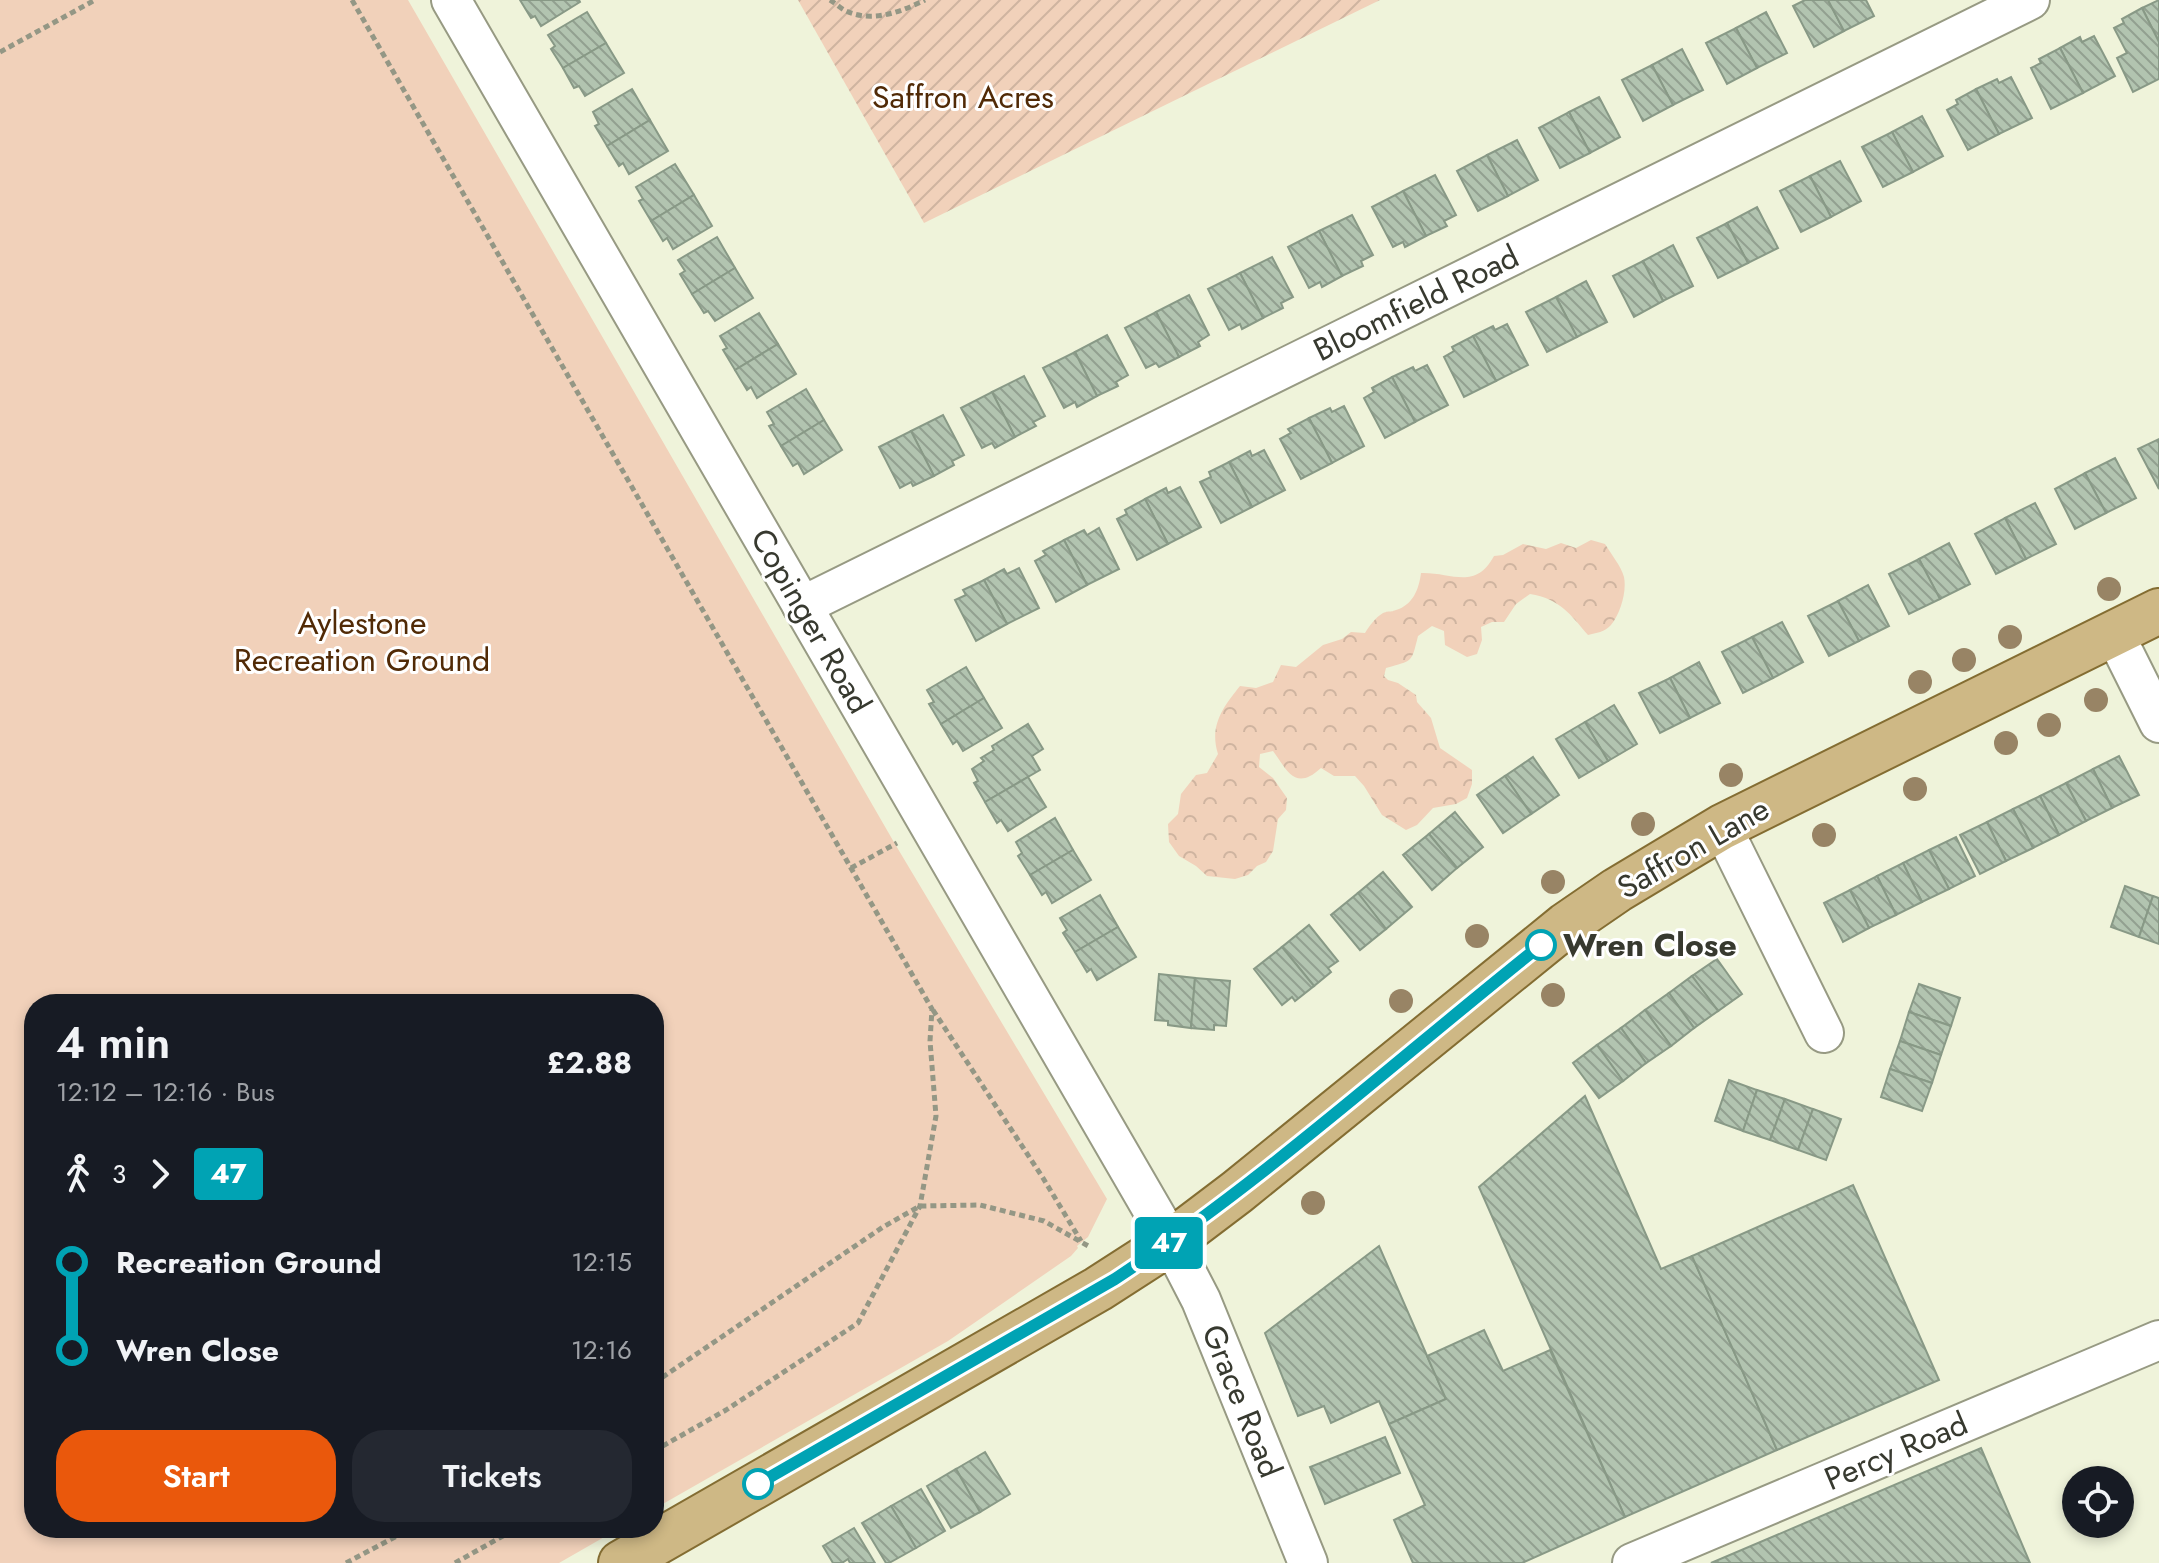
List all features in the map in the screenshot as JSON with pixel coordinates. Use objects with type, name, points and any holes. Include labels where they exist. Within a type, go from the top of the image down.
[{"type":"main road","name":"Saffron Lane","points":[[621,1563],[1106,1284],[1171,1242],[1566,925],[1617,890],[1722,827],[2159,611]]},
{"type":"street","name":"Copinger Road","points":[[451,0],[1171,1242]]},
{"type":"street","name":"Bloomfield Road","points":[[802,606],[2030,0]]},
{"type":"street","points":[[2114,633],[2159,723]]},
{"type":"street","points":[[1722,827],[1824,1033]]},
{"type":"street","name":"Grace Road","points":[[1171,1242],[1201,1300],[1308,1563]]},
{"type":"street","name":"Percy Road","points":[[1632,1563],[2159,1340]]},
{"type":"path","points":[[0,52],[95,0]]},
{"type":"path","points":[[352,0],[932,1009],[1082,1242]]},
{"type":"path","points":[[830,0],[847,11],[871,16],[901,12],[925,0]]},
{"type":"path","points":[[851,868],[929,825]]},
{"type":"path","points":[[664,1445],[726,1410],[858,1323],[920,1206],[936,1116],[930,1041],[932,1009]]},
{"type":"path","points":[[664,1376],[883,1227],[920,1206],[980,1205],[1044,1221],[1097,1252]]},
{"type":"path","points":[[346,1563],[393,1538]]},
{"type":"path","points":[[455,1563],[499,1538]]},
{"type":"green space","name":"Aylestone Recreation Ground","points":[[0,0],[408,0],[895,844],[1107,1199],[1088,1237],[1071,1256],[948,1341],[664,1503],[664,994],[24,994],[24,1538],[603,1538],[559,1563],[0,1563]]},
{"type":"green space","name":"Saffron Acres","points":[[798,0],[1380,0],[924,223]]},
{"type":"green space","points":[[1591,540],[1605,544],[1624,577],[1620,609],[1606,629],[1588,635],[1557,604],[1530,594],[1516,604],[1504,622],[1492,622],[1481,627],[1482,640],[1477,654],[1467,657],[1445,645],[1444,631],[1432,626],[1418,636],[1410,660],[1386,668],[1384,676],[1388,680],[1416,695],[1417,702],[1431,718],[1440,748],[1472,770],[1472,784],[1467,798],[1456,804],[1433,808],[1417,825],[1406,830],[1382,815],[1355,776],[1334,776],[1321,768],[1312,775],[1298,778],[1287,771],[1273,751],[1260,754],[1259,767],[1273,778],[1287,798],[1286,810],[1278,819],[1273,851],[1266,862],[1248,875],[1235,879],[1207,876],[1179,856],[1169,842],[1168,824],[1178,814],[1181,794],[1196,775],[1207,773],[1218,754],[1215,735],[1219,717],[1240,686],[1256,688],[1273,682],[1281,665],[1296,667],[1323,645],[1342,639],[1351,632],[1365,633],[1380,615],[1402,608],[1411,600],[1421,573],[1471,576],[1487,567],[1494,556],[1503,555],[1523,544],[1546,549],[1561,543],[1576,548]]},
{"type":"building","points":[[520,0],[580,2],[541,26],[535,16],[531,18]]},
{"type":"building","points":[[1805,0],[1828,0],[1844,31],[1814,47],[1793,6]]},
{"type":"building","points":[[1828,0],[1866,0],[1874,16],[1844,31]]},
{"type":"building","points":[[2159,0],[2159,42],[2142,8]]},
{"type":"building","points":[[2142,8],[2159,42],[2159,79],[2133,92],[2117,58],[2127,53],[2114,28],[2124,23],[2122,19]]},
{"type":"building","points":[[587,12],[606,43],[563,68],[551,49],[555,46],[548,35]]},
{"type":"building","points":[[1766,12],[1787,53],[1757,68],[1736,28]]},
{"type":"building","points":[[1736,28],[1757,68],[1727,84],[1706,43]]},
{"type":"building","points":[[2094,36],[2115,76],[2083,93],[2060,48],[2080,37],[2082,42]]},
{"type":"building","points":[[606,43],[624,73],[585,96],[579,86],[574,88],[563,68]]},
{"type":"building","points":[[2060,48],[2083,93],[2051,109],[2031,68],[2041,63],[2039,59]]},
{"type":"building","points":[[1682,49],[1703,90],[1673,105],[1652,65]]},
{"type":"building","points":[[1652,65],[1673,105],[1643,121],[1622,80]]},
{"type":"building","points":[[2011,77],[2032,118],[1999,134],[1976,89],[1997,79],[1999,83]]},
{"type":"building","points":[[632,89],[650,120],[607,146],[595,126],[599,124],[593,112]]},
{"type":"building","points":[[1976,89],[1999,134],[1968,150],[1947,110],[1958,104],[1956,100]]},
{"type":"building","points":[[1599,97],[1620,137],[1590,153],[1569,112]]},
{"type":"building","points":[[1569,112],[1590,153],[1560,168],[1539,128]]},
{"type":"building","points":[[1922,116],[1943,156],[1913,172],[1892,132]]},
{"type":"building","points":[[650,120],[668,151],[629,174],[623,163],[619,166],[607,146]]},
{"type":"building","points":[[1892,132],[1913,172],[1883,187],[1862,147]]},
{"type":"building","points":[[1517,140],[1538,180],[1508,196],[1487,155]]},
{"type":"building","points":[[1487,155],[1508,196],[1478,211],[1457,171]]},
{"type":"building","points":[[1840,161],[1861,201],[1831,217],[1810,176]]},
{"type":"building","points":[[675,164],[694,195],[651,221],[639,201],[643,199],[636,187]]},
{"type":"building","points":[[1435,175],[1456,215],[1444,221],[1447,226],[1426,236],[1403,191]]},
{"type":"building","points":[[1810,176],[1831,217],[1801,232],[1780,191]]},
{"type":"building","points":[[1403,191],[1426,236],[1405,247],[1403,242],[1393,247],[1372,207]]},
{"type":"building","points":[[694,195],[712,226],[673,249],[667,238],[663,241],[651,221]]},
{"type":"building","points":[[1757,207],[1778,248],[1748,263],[1727,223]]},
{"type":"building","points":[[1352,215],[1373,255],[1361,261],[1363,266],[1342,276],[1319,231]]},
{"type":"building","points":[[1727,223],[1748,263],[1718,278],[1697,238]]},
{"type":"building","points":[[1319,231],[1342,276],[1322,287],[1320,282],[1309,288],[1288,247]]},
{"type":"building","points":[[717,237],[735,268],[692,294],[680,274],[685,271],[678,260]]},
{"type":"building","points":[[1673,245],[1693,286],[1663,301],[1643,261]]},
{"type":"building","points":[[1272,257],[1293,297],[1281,303],[1283,308],[1263,318],[1240,273]]},
{"type":"building","points":[[1643,261],[1663,301],[1634,317],[1613,276]]},
{"type":"building","points":[[735,268],[753,298],[715,321],[708,311],[704,313],[692,294]]},
{"type":"building","points":[[1240,273],[1263,318],[1242,329],[1240,324],[1229,330],[1208,289]]},
{"type":"building","points":[[1586,281],[1607,322],[1577,337],[1556,297]]},
{"type":"building","points":[[1189,295],[1209,335],[1198,342],[1200,346],[1179,357],[1156,312]]},
{"type":"building","points":[[1556,297],[1577,337],[1547,352],[1526,312]]},
{"type":"building","points":[[1156,312],[1179,357],[1159,367],[1156,363],[1146,368],[1125,328]]},
{"type":"building","points":[[759,313],[778,344],[735,370],[723,350],[727,348],[720,336]]},
{"type":"building","points":[[1507,324],[1528,365],[1496,381],[1473,336],[1493,326],[1495,330]]},
{"type":"building","points":[[1107,335],[1128,375],[1116,382],[1118,386],[1097,396],[1075,352]]},
{"type":"building","points":[[1473,336],[1496,381],[1464,397],[1444,357],[1454,351],[1452,347]]},
{"type":"building","points":[[778,344],[796,374],[757,398],[751,387],[747,390],[735,370]]},
{"type":"building","points":[[1075,352],[1097,396],[1077,407],[1075,402],[1064,408],[1043,368]]},
{"type":"building","points":[[1427,365],[1448,405],[1415,422],[1392,377],[1413,367],[1415,371]]},
{"type":"building","points":[[1024,376],[1045,416],[1033,422],[1036,426],[1015,437],[992,392]]},
{"type":"building","points":[[1392,377],[1415,422],[1385,438],[1364,398],[1374,392],[1372,388]]},
{"type":"building","points":[[806,389],[824,420],[781,446],[769,426],[774,424],[767,412]]},
{"type":"building","points":[[992,392],[1015,437],[995,448],[992,443],[982,448],[961,408]]},
{"type":"building","points":[[1344,406],[1364,446],[1332,463],[1309,418],[1330,408],[1332,412]]},
{"type":"building","points":[[943,415],[964,455],[952,461],[954,465],[934,476],[911,431]]},
{"type":"building","points":[[1309,418],[1332,463],[1301,479],[1280,439],[1291,433],[1288,429]]},
{"type":"building","points":[[824,420],[842,450],[804,474],[798,463],[793,466],[781,446]]},
{"type":"building","points":[[911,431],[934,476],[913,486],[911,482],[900,488],[879,447]]},
{"type":"building","points":[[2159,439],[2159,489],[2138,449]]},
{"type":"building","points":[[1264,450],[1285,490],[1252,507],[1229,462],[1250,451],[1252,456]]},
{"type":"building","points":[[2115,458],[2136,498],[2106,513],[2085,473]]},
{"type":"building","points":[[1229,462],[1252,507],[1221,523],[1200,482],[1211,477],[1209,472]]},
{"type":"building","points":[[2085,473],[2106,513],[2075,529],[2055,489]]},
{"type":"building","points":[[1180,487],[1201,527],[1168,544],[1145,499],[1166,488],[1168,493]]},
{"type":"building","points":[[1145,499],[1168,544],[1137,560],[1117,519],[1127,514],[1125,510]]},
{"type":"building","points":[[2035,503],[2056,544],[2026,559],[2005,518]]},
{"type":"building","points":[[2005,518],[2026,559],[1996,574],[1975,534]]},
{"type":"building","points":[[1099,528],[1119,569],[1087,585],[1064,540],[1084,530],[1087,535]]},
{"type":"building","points":[[1064,540],[1087,585],[1056,602],[1035,561],[1046,555],[1043,551]]},
{"type":"building","points":[[1949,543],[1970,584],[1940,599],[1919,559]]},
{"type":"building","points":[[1919,559],[1940,599],[1909,614],[1889,574]]},
{"type":"building","points":[[1019,568],[1039,608],[1007,624],[984,580],[1004,569],[1007,574]]},
{"type":"building","points":[[984,580],[1007,624],[976,641],[955,600],[966,595],[963,590]]},
{"type":"building","points":[[1868,585],[1889,626],[1859,641],[1838,601]]},
{"type":"building","points":[[1838,601],[1859,641],[1829,656],[1808,616]]},
{"type":"building","points":[[1782,622],[1803,662],[1773,678],[1752,637]]},
{"type":"building","points":[[1752,637],[1773,678],[1743,693],[1722,652]]},
{"type":"building","points":[[1699,662],[1720,703],[1690,718],[1670,678]]},
{"type":"building","points":[[966,667],[984,698],[941,724],[929,704],[934,702],[927,690]]},
{"type":"building","points":[[1670,678],[1690,718],[1660,733],[1639,693]]},
{"type":"building","points":[[984,698],[1002,728],[963,751],[957,741],[953,744],[941,724]]},
{"type":"building","points":[[1614,705],[1637,744],[1608,761],[1585,722]]},
{"type":"building","points":[[1585,722],[1608,761],[1579,778],[1556,739]]},
{"type":"building","points":[[1028,724],[1043,749],[1032,756],[1040,770],[985,802],[974,783],[978,781],[972,769],[984,761],[981,758],[994,750],[992,746]]},
{"type":"building","points":[[2119,756],[2139,795],[2112,808],[2093,769]]},
{"type":"building","points":[[1533,757],[1559,795],[1531,814],[1505,776]]},
{"type":"building","points":[[2093,769],[2112,808],[2086,821],[2066,783]]},
{"type":"building","points":[[1505,776],[1531,814],[1503,833],[1477,795]]},
{"type":"building","points":[[1028,777],[1046,807],[1008,831],[1001,820],[997,823],[985,802]]},
{"type":"building","points":[[2066,783],[2086,821],[2059,835],[2040,796]]},
{"type":"building","points":[[2040,796],[2059,835],[2033,848],[2013,809]]},
{"type":"building","points":[[2013,809],[2033,848],[2006,861],[1987,822]]},
{"type":"building","points":[[1455,812],[1483,847],[1457,868],[1429,834]]},
{"type":"building","points":[[1055,818],[1073,850],[1030,875],[1018,856],[1022,853],[1016,842]]},
{"type":"building","points":[[1987,822],[2006,861],[1980,874],[1960,835]]},
{"type":"building","points":[[1429,834],[1457,868],[1432,890],[1403,855]]},
{"type":"building","points":[[1956,837],[1975,876],[1949,889],[1929,850]]},
{"type":"building","points":[[1073,850],[1091,880],[1052,903],[1046,892],[1042,895],[1030,875]]},
{"type":"building","points":[[1929,850],[1949,889],[1922,902],[1903,863]]},
{"type":"building","points":[[1903,863],[1922,902],[1896,915],[1877,876]]},
{"type":"building","points":[[1383,872],[1412,907],[1386,929],[1358,893]]},
{"type":"building","points":[[1877,876],[1896,915],[1869,928],[1850,890]]},
{"type":"building","points":[[2125,886],[2153,896],[2139,937],[2111,927]]},
{"type":"building","points":[[1850,890],[1869,928],[1843,942],[1824,903]]},
{"type":"building","points":[[1358,893],[1386,929],[1360,950],[1331,915]]},
{"type":"building","points":[[1100,895],[1118,927],[1075,952],[1063,933],[1067,930],[1060,918]]},
{"type":"building","points":[[2153,896],[2159,898],[2159,944],[2139,937]]},
{"type":"building","points":[[1309,925],[1338,961],[1328,968],[1331,972],[1314,986],[1282,947]]},
{"type":"building","points":[[1118,927],[1136,957],[1097,980],[1091,969],[1087,972],[1075,952]]},
{"type":"building","points":[[1282,947],[1314,986],[1295,1001],[1292,997],[1282,1005],[1254,969]]},
{"type":"building","points":[[1717,959],[1742,994],[1718,1011],[1692,976]]},
{"type":"building","points":[[1159,974],[1195,978],[1191,1028],[1155,1020]]},
{"type":"building","points":[[1692,976],[1718,1011],[1694,1028],[1669,993]]},
{"type":"building","points":[[1195,978],[1230,981],[1226,1026],[1214,1025],[1214,1030],[1191,1028]]},
{"type":"building","points":[[1919,984],[1960,998],[1951,1026],[1909,1012]]},
{"type":"building","points":[[1669,993],[1694,1028],[1671,1046],[1645,1010]]},
{"type":"building","points":[[1645,1010],[1671,1046],[1646,1063],[1621,1028]]},
{"type":"building","points":[[1909,1012],[1951,1026],[1941,1055],[1900,1041]]},
{"type":"building","points":[[1621,1028],[1646,1063],[1623,1081],[1597,1045]]},
{"type":"building","points":[[1900,1041],[1941,1055],[1932,1083],[1890,1069]]},
{"type":"building","points":[[1597,1045],[1623,1081],[1599,1098],[1573,1063]]},
{"type":"building","points":[[1890,1069],[1932,1083],[1922,1111],[1881,1097]]},
{"type":"building","points":[[1729,1080],[1757,1090],[1743,1131],[1715,1121]]},
{"type":"building","points":[[1757,1090],[1785,1099],[1770,1140],[1743,1131]]},
{"type":"building","points":[[1585,1096],[1661,1269],[1692,1256],[1777,1450],[1625,1517],[1479,1187]]},
{"type":"building","points":[[1785,1099],[1813,1109],[1798,1150],[1770,1140]]},
{"type":"building","points":[[1813,1109],[1841,1119],[1826,1160],[1798,1150]]},
{"type":"building","points":[[1853,1185],[1939,1380],[1777,1450],[1692,1256]]},
{"type":"building","points":[[1379,1246],[1446,1399],[1389,1424],[1379,1401],[1331,1423],[1324,1406],[1298,1416],[1265,1333]]},
{"type":"building","points":[[1484,1330],[1503,1371],[1550,1350],[1625,1517],[1522,1563],[1413,1563],[1394,1520],[1425,1505],[1389,1424],[1446,1399],[1427,1356]]},
{"type":"building","points":[[1385,1437],[1400,1473],[1325,1504],[1310,1467]]},
{"type":"building","points":[[1981,1448],[2030,1563],[1711,1563]]},
{"type":"building","points":[[985,1452],[1010,1494],[980,1512],[956,1469]]},
{"type":"building","points":[[956,1469],[980,1512],[951,1528],[927,1486]]},
{"type":"building","points":[[921,1489],[945,1531],[916,1548],[891,1506]]},
{"type":"building","points":[[891,1506],[916,1548],[886,1563],[862,1523]]},
{"type":"building","points":[[854,1528],[875,1563],[850,1563],[848,1559],[833,1563],[823,1546]]},
{"type":"bus line","name":"47","points":[[758,1484],[1115,1279],[1171,1242],[1541,945]]},
{"type":"place","name":"Wren Close","points":[[1541,945]]}]
